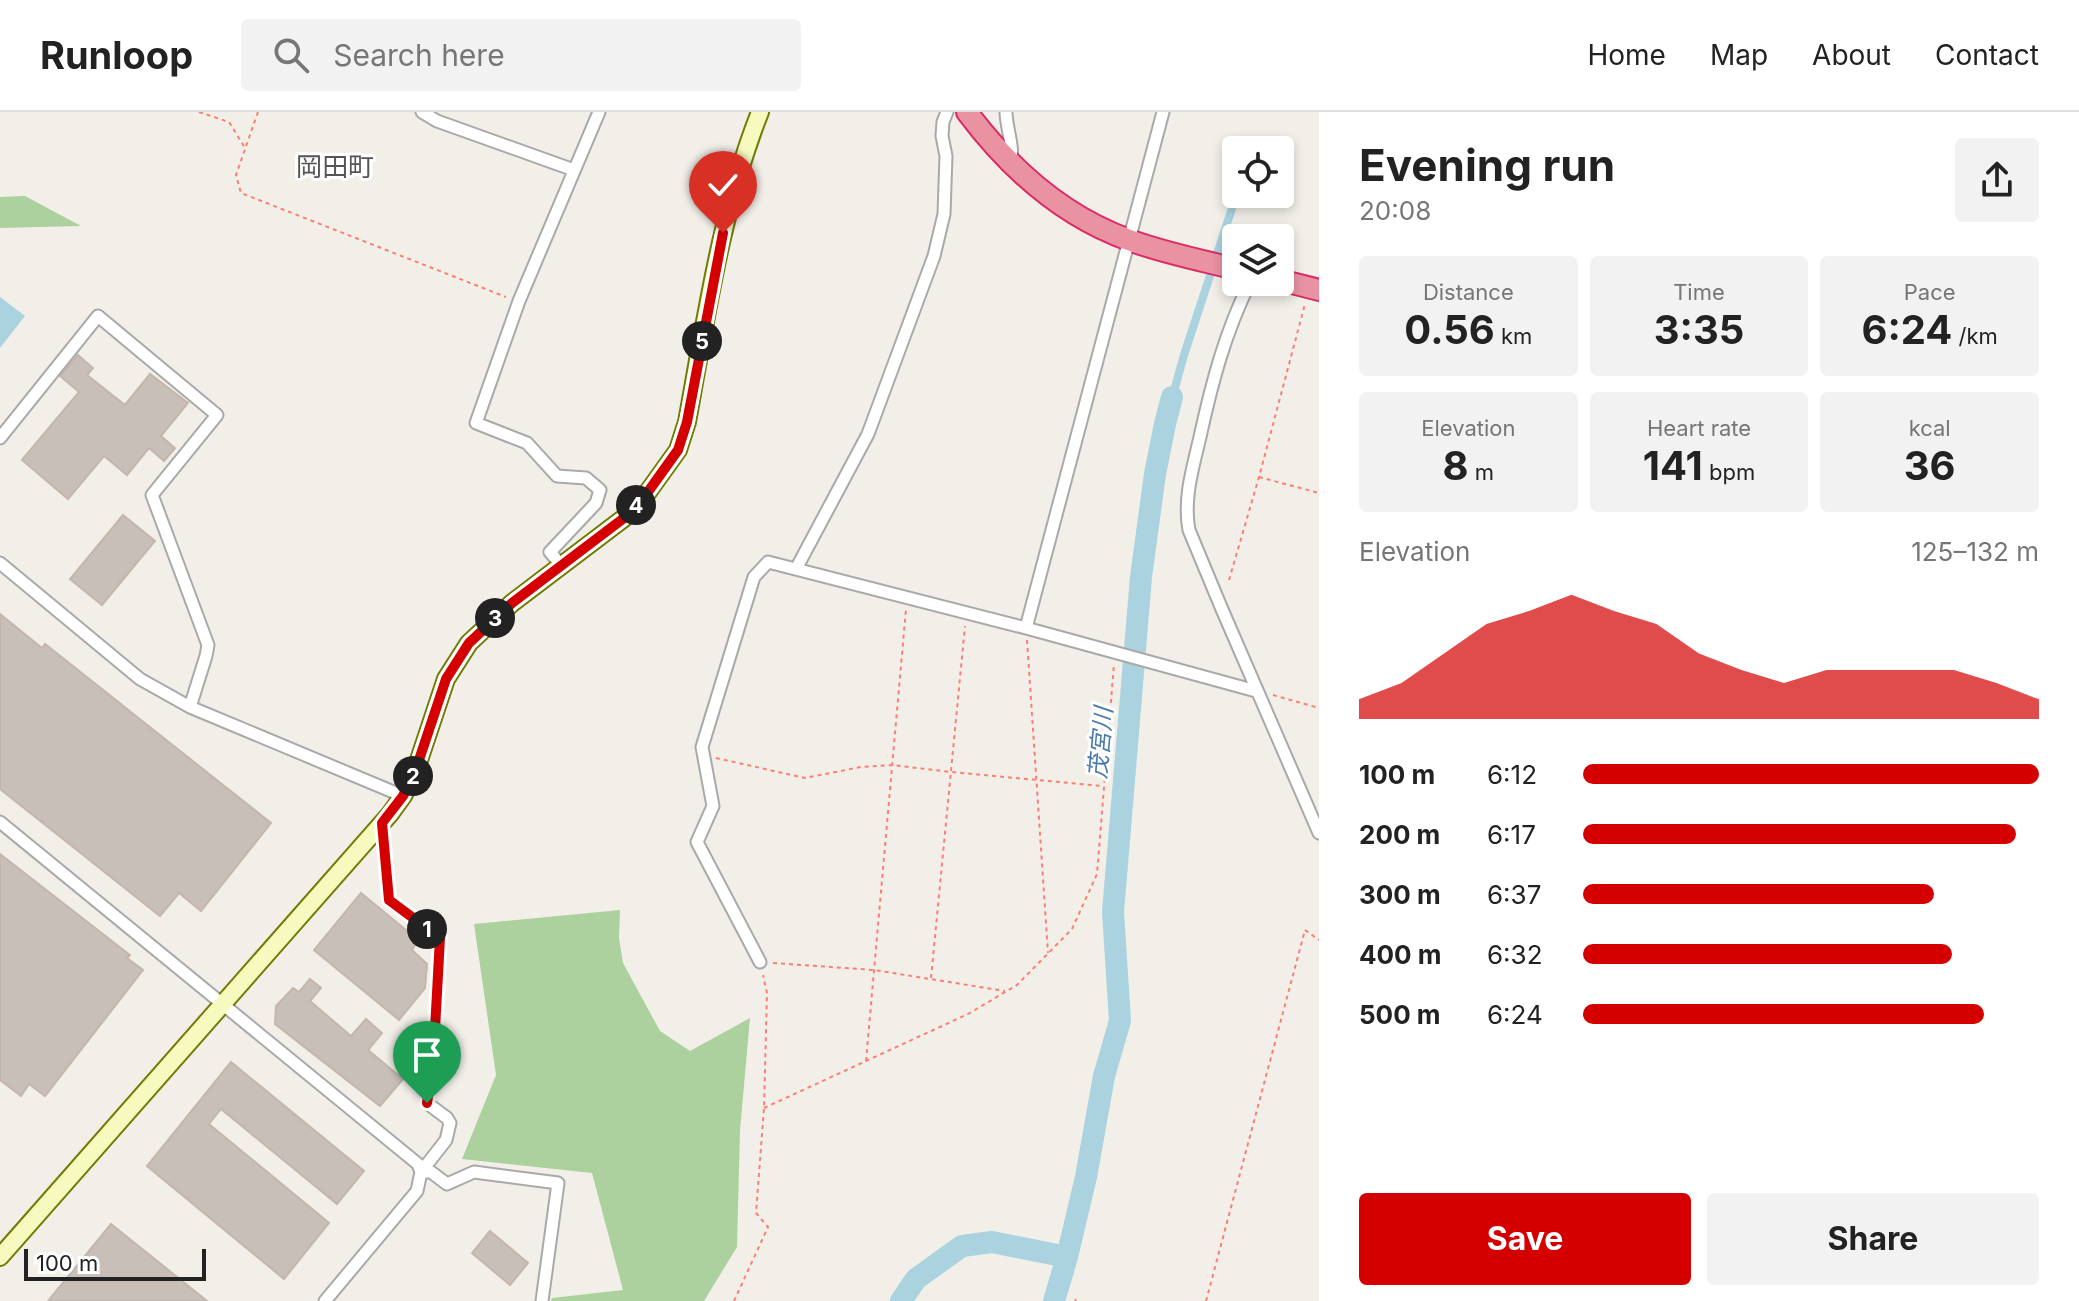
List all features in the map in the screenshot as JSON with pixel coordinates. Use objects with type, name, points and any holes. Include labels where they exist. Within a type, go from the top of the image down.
[{"type":"highway","points":[[967,112],[1004,157],[1062,205],[1128,240],[1222,266]]},
{"type":"highway","points":[[1294,283],[1314,288]]},
{"type":"street","points":[[422,112],[437,121],[574,170]]},
{"type":"street","points":[[562,566],[550,552],[596,503],[600,490],[586,478],[557,476],[527,443],[476,423],[519,301],[599,112]]},
{"type":"street","points":[[0,1257],[403,796],[422,755],[446,679],[469,643],[495,618],[624,518],[664,472],[678,450],[687,422],[723,233],[760,112]]},
{"type":"street","points":[[796,569],[868,434],[934,256],[944,214],[946,156],[942,136],[947,112]]},
{"type":"street","points":[[1004,157],[1013,151],[1006,127],[1006,112]]},
{"type":"street","points":[[1026,628],[1163,112]]},
{"type":"street","points":[[1244,296],[1214,374],[1192,470],[1187,517],[1189,530],[1256,691],[1319,833]]},
{"type":"street","points":[[0,438],[98,316],[217,415],[152,495],[208,645],[190,707]]},
{"type":"street","points":[[760,962],[697,842],[713,806],[702,747],[754,577],[768,562],[1256,691]]},
{"type":"street","points":[[0,563],[140,679],[190,707],[403,796]]},
{"type":"street","points":[[0,822],[418,1164],[421,1172]]},
{"type":"street","points":[[325,1301],[417,1191],[421,1172],[446,1140],[450,1123],[427,1103],[433,1066],[440,938],[389,900],[382,823]]},
{"type":"street","points":[[421,1172],[431,1172],[447,1184],[474,1172],[558,1183],[542,1301]]},
{"type":"path","points":[[199,112],[229,122],[246,149]]},
{"type":"path","points":[[258,112],[236,175],[241,193],[519,301]]},
{"type":"path","points":[[1229,580],[1314,288]]},
{"type":"path","points":[[1259,477],[1319,493]]},
{"type":"path","points":[[866,1062],[907,598]]},
{"type":"path","points":[[931,979],[967,613]]},
{"type":"path","points":[[1026,628],[1048,954]]},
{"type":"path","points":[[764,1108],[968,1014],[1008,991],[1072,929],[1097,874],[1117,654]]},
{"type":"path","points":[[1256,691],[1319,708]]},
{"type":"path","points":[[703,756],[805,778],[861,767],[892,765],[1103,786]]},
{"type":"path","points":[[1206,1301],[1305,930],[1319,940]]},
{"type":"path","points":[[734,1301],[768,1227],[756,1213],[764,1108],[767,993],[760,962],[874,970],[1008,991]]},
{"type":"green space","points":[[24,196],[81,226],[0,228],[0,197]]},
{"type":"green space","points":[[620,910],[619,938],[623,963],[660,1031],[690,1051],[750,1018],[740,1130],[737,1247],[704,1301],[551,1301],[552,1298],[623,1290],[592,1173],[462,1159],[496,1075],[474,924]]},
{"type":"water","points":[[1228,208],[1236,208],[1231,224],[1223,224]]},
{"type":"water","points":[[1222,226],[1222,252],[1169,425],[1161,423]]},
{"type":"water","points":[[0,297],[25,316],[0,348]]},
{"type":"building","points":[[78,355],[93,368],[87,375],[125,405],[150,374],[188,403],[161,436],[175,448],[164,461],[149,448],[127,475],[104,456],[68,499],[22,460],[79,392],[60,376]]},
{"type":"building","points":[[123,515],[155,541],[102,605],[70,579]]},
{"type":"building","points":[[0,614],[42,648],[45,644],[271,823],[201,911],[179,893],[160,916],[0,789]]},
{"type":"building","points":[[0,854],[130,955],[127,958],[143,970],[45,1096],[29,1084],[21,1096],[0,1080]]},
{"type":"building","points":[[361,893],[418,940],[412,950],[427,964],[425,988],[399,1020],[314,950]]},
{"type":"building","points":[[310,979],[321,988],[310,1001],[351,1036],[366,1019],[382,1033],[368,1050],[403,1079],[380,1106],[275,1024],[276,1006],[293,988],[299,992]]},
{"type":"building","points":[[231,1062],[364,1171],[337,1204],[221,1109],[209,1124],[329,1223],[284,1279],[147,1166]]},
{"type":"building","points":[[111,1224],[207,1301],[48,1301]]},
{"type":"building","points":[[490,1231],[528,1263],[510,1285],[472,1253]]},
{"type":"waterway","name":"茂宮川","points":[[1054,1301],[1086,1177],[1104,1076],[1120,1021],[1113,912],[1141,577],[1155,474],[1172,397]]},
{"type":"waterway","points":[[901,1301],[916,1279],[962,1246],[992,1242],[1067,1257]]},
{"type":"district","name":"岡田町","points":[[335,167]]},
{"type":"route","points":[[427,1103],[433,1066],[440,938],[389,900],[382,823],[403,796],[415,772],[446,679],[469,643],[512,603],[624,518],[645,496],[678,450],[687,422],[723,233]]}]
